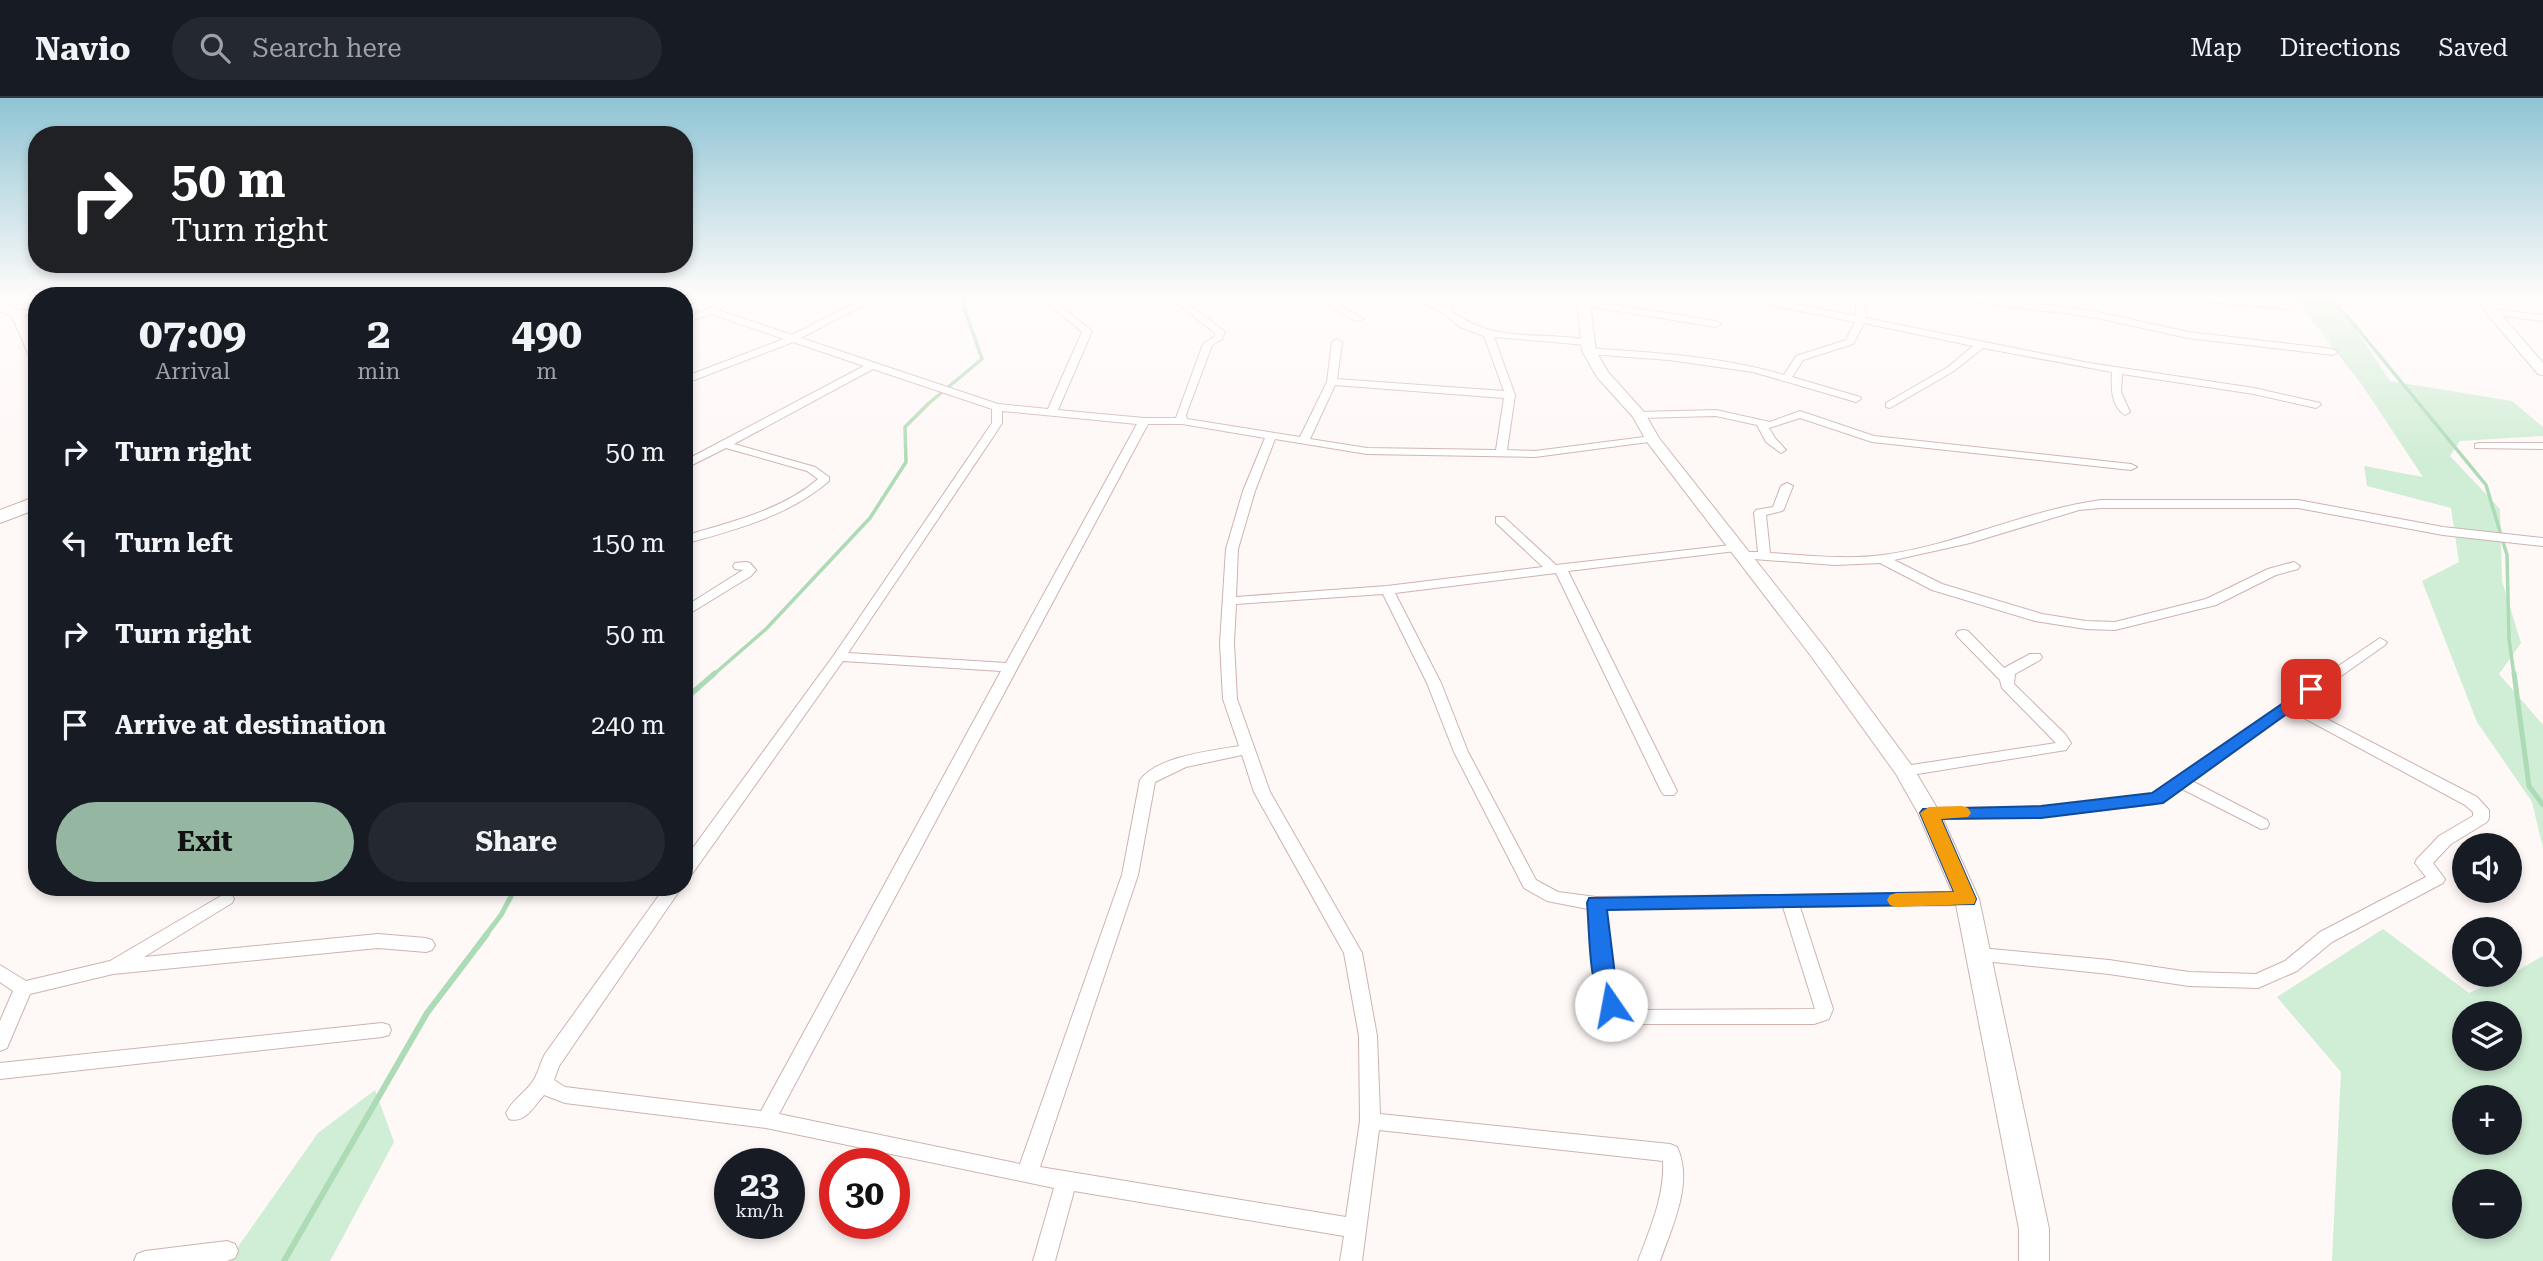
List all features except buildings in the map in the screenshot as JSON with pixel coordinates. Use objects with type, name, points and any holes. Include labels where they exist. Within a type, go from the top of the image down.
[{"type":"highway","points":[[0,507],[28,496]]},
{"type":"highway","points":[[0,517],[28,506]]},
{"type":"street","points":[[693,377],[760,351]]},
{"type":"street","points":[[835,351],[997,407],[1143,421],[1182,421],[1367,451],[1535,454],[1652,439]]},
{"type":"street","points":[[1052,411],[1078,351]]},
{"type":"street","points":[[1182,421],[1181,415],[1205,351]]},
{"type":"street","points":[[1304,440],[1332,382],[1337,351]]},
{"type":"street","points":[[1494,351],[1510,395],[1501,453]]},
{"type":"street","points":[[1590,351],[1602,374],[1639,415],[1652,439],[1748,552],[1905,771],[1929,813],[1967,899],[2034,1229],[2034,1261]]},
{"type":"street","points":[[1623,351],[1754,369],[1857,399]]},
{"type":"street","points":[[1787,377],[1799,358],[1820,351]]},
{"type":"street","points":[[1890,405],[1951,369],[1972,351]]},
{"type":"street","points":[[2013,351],[2117,371],[2254,391],[2316,405]]},
{"type":"street","points":[[2327,351],[2333,352]]},
{"type":"street","points":[[2536,357],[2543,371]]},
{"type":"street","points":[[693,462],[874,364]]},
{"type":"street","points":[[2117,371],[2116,391],[2125,412]]},
{"type":"street","points":[[1332,382],[1510,395]]},
{"type":"street","points":[[693,860],[839,657],[990,434],[997,423],[997,407]]},
{"type":"street","points":[[1639,415],[1716,412],[1777,425],[1800,414],[1872,439],[2131,467]]},
{"type":"street","points":[[766,1120],[1143,421]]},
{"type":"street","points":[[1761,422],[1770,440],[1781,450]]},
{"type":"street","points":[[1270,435],[1249,491],[1232,549],[1227,643],[1230,699],[1262,792],[1353,953],[1368,1036],[1370,1121],[1351,1261]]},
{"type":"street","points":[[693,537],[778,508],[817,487],[825,479],[811,470],[727,445]]},
{"type":"street","points":[[2479,446],[2543,446]]},
{"type":"street","points":[[1748,552],[1760,513],[1778,509],[1787,486]]},
{"type":"street","points":[[1230,601],[1387,590],[1556,568],[1748,552],[1835,561],[1882,559],[1966,540],[2089,505],[2298,504],[2442,531],[2543,542]]},
{"type":"street","points":[[1500,520],[1556,568],[1669,791]]},
{"type":"street","points":[[1882,559],[1937,587],[2040,618],[2115,626],[2211,602],[2272,572],[2294,566]]},
{"type":"street","points":[[693,607],[747,575],[750,570],[746,566],[739,566]]},
{"type":"street","points":[[1387,590],[1434,683],[1461,752],[1530,884],[1542,893],[1561,900],[1596,903],[1967,899]]},
{"type":"street","points":[[1963,634],[2006,678]]},
{"type":"street","points":[[1929,813],[2041,812],[2157,799],[2288,704],[2380,642]]},
{"type":"street","points":[[839,657],[1012,668]]},
{"type":"street","points":[[1905,771],[2061,747],[2064,743],[2060,737],[2007,685],[2008,672],[2035,657]]},
{"type":"street","points":[[1980,955],[2109,967],[2189,979],[2258,981],[2291,965],[2326,937],[2437,880],[2423,863],[2445,840],[2481,818],[2483,815],[2477,805],[2288,704]]},
{"type":"street","points":[[1027,1174],[1130,875],[1148,780],[1155,772],[1247,748]]},
{"type":"street","points":[[2181,782],[2261,824]]},
{"type":"street","points":[[516,1113],[544,1082],[545,1072],[552,1060],[668,896]]},
{"type":"street","points":[[113,967],[226,899]]},
{"type":"street","points":[[1596,903],[1605,983],[1611,1005],[1618,1014],[1626,1017],[1814,1017],[1822,1014],[1824,1009],[1790,901]]},
{"type":"street","points":[[23,989],[113,967],[366,942],[426,945]]},
{"type":"street","points":[[0,972],[23,989]]},
{"type":"street","points":[[0,1043],[23,989]]},
{"type":"street","points":[[0,1071],[382,1030]]},
{"type":"street","points":[[544,1082],[551,1090],[565,1095],[766,1120],[1027,1174],[1355,1228]]},
{"type":"street","points":[[1370,1121],[1670,1153],[1674,1161],[1665,1214],[1648,1261]]},
{"type":"street","points":[[1044,1261],[1067,1180]]},
{"type":"street","points":[[145,1261],[227,1251]]},
{"type":"green space","points":[[2336,351],[2370,351],[2390,381],[2512,401],[2543,427],[2543,436],[2460,441],[2450,456],[2500,509],[2502,581],[2521,643],[2499,674],[2543,725],[2543,848],[2532,802],[2477,722],[2422,581],[2459,562],[2451,508],[2367,486],[2364,466],[2423,477],[2362,385]]},
{"type":"green space","points":[[2383,929],[2452,980],[2452,987],[2461,987],[2469,993],[2483,987],[2522,987],[2522,968],[2543,956],[2543,1261],[2332,1261],[2341,1072],[2277,997]]},
{"type":"green space","points":[[375,1090],[394,1142],[330,1261],[228,1261],[318,1133]]},
{"type":"waterway","points":[[713,675],[766,629],[870,518],[906,462],[905,427],[929,403],[982,359],[979,351]]},
{"type":"waterway","points":[[2376,351],[2486,485],[2507,555],[2509,639],[2514,675]]},
{"type":"waterway","points":[[693,692],[715,673]]},
{"type":"waterway","points":[[2514,673],[2529,786],[2543,805]]},
{"type":"waterway","points":[[485,936],[511,896]]},
{"type":"waterway","points":[[284,1261],[427,1013],[487,934]]},
{"type":"slow traffic","points":[[1896,900],[1967,899],[1929,813],[1962,813]]},
{"type":"route","points":[[1611,1005],[1605,983],[1596,903],[1967,899],[1929,813],[2041,812],[2157,799],[2311,689]]}]
